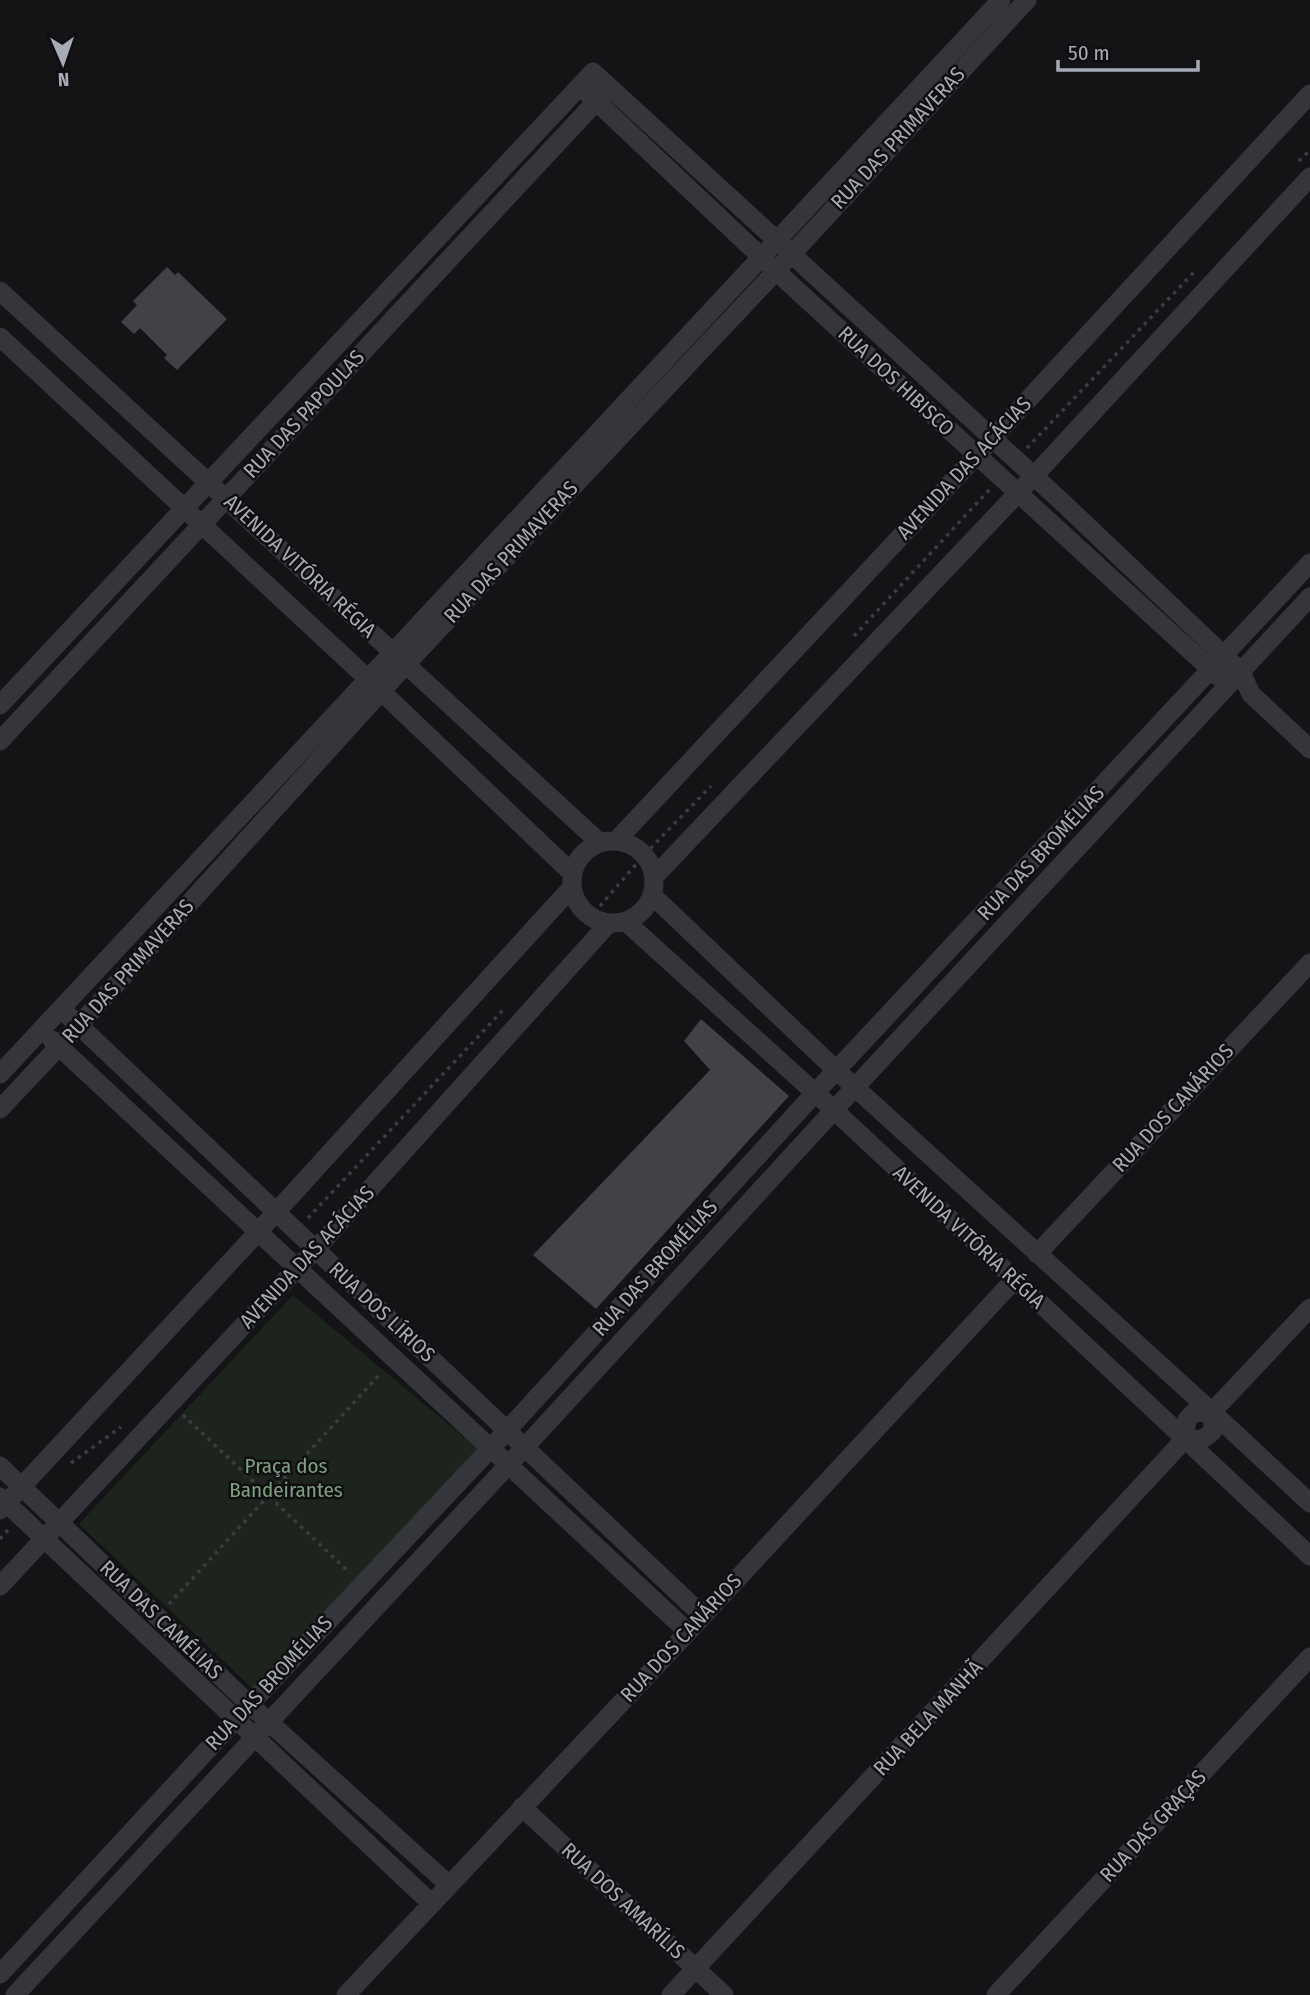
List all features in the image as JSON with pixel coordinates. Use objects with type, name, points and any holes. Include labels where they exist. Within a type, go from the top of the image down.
[{"type":"street","name":"RUA DAS PRIMAVERAS","points":[[0,1109],[79,1025],[399,658],[769,264],[1001,0]]},
{"type":"street","name":"RUA DAS PRIMAVERAS","points":[[784,247],[1027,0]]},
{"type":"street","name":"RUA DOS HIBISCO","points":[[587,79],[769,264],[976,456],[1218,663]]},
{"type":"street","name":"RUA DAS PAPOULAS","points":[[0,705],[587,79]]},
{"type":"street","name":"RUA DOS HIBISCO","points":[[603,94],[784,247],[991,438],[1218,663],[1310,749]]},
{"type":"street","name":"RUA DAS PAPOULAS","points":[[0,741],[603,94]]},
{"type":"street","name":"AVENIDA DAS ACÁCIAS","points":[[607,841],[976,456],[1310,94]]},
{"type":"street","points":[[653,886],[650,865],[644,855],[626,843],[607,841],[586,851],[577,861],[572,880],[575,899],[590,917],[617,922],[636,915],[646,906],[653,886],[1310,177]]},
{"type":"street","name":"AVENIDA VITÓRIA RÉGIA","points":[[0,291],[399,658],[607,841]]},
{"type":"street","name":"AVENIDA VITÓRIA RÉGIA","points":[[0,337],[375,685],[572,880]]},
{"type":"street","name":"RUA DAS BROMÉLIAS","points":[[0,1974],[234,1720],[508,1430],[815,1093],[1310,563]]},
{"type":"street","name":"RUA DAS BROMÉLIAS","points":[[15,1995],[1310,597]]},
{"type":"street","name":"RUA DAS PRIMAVERAS","points":[[0,1074],[375,685]]},
{"type":"street","points":[[2,1503],[22,1486],[258,1232],[572,880]]},
{"type":"street","name":"AVENIDA VITÓRIA RÉGIA","points":[[653,886],[837,1071],[1310,1503]]},
{"type":"street","name":"AVENIDA VITÓRIA RÉGIA","points":[[617,922],[834,1110],[1310,1556]]},
{"type":"street","name":"AVENIDA DAS ACÁCIAS","points":[[0,1586],[617,922]]},
{"type":"street","name":"RUA DOS CANÁRIOS","points":[[1037,1254],[1310,962]]},
{"type":"street","name":"RUA DOS LÍRIOS","points":[[61,1008],[703,1616]]},
{"type":"street","name":"RUA DOS LÍRIOS","points":[[41,1029],[688,1632]]},
{"type":"street","points":[[1014,1280],[1010,1269],[1017,1254],[1037,1254]]},
{"type":"street","name":"RUA DOS CANÁRIOS","points":[[346,1995],[703,1616],[1014,1280]]},
{"type":"street","points":[[1212,1412],[1310,1308]]},
{"type":"street","name":"RUA BELA MANHÃ","points":[[671,1995],[1184,1440],[1187,1420],[1194,1413],[1212,1412]]},
{"type":"street","name":"RUA DAS CAMÉLIAS","points":[[0,1466],[249,1704],[449,1885]]},
{"type":"street","name":"RUA DAS CAMÉLIAS","points":[[2,1503],[44,1539],[432,1904]]},
{"type":"street","name":"RUA DAS GRAÇAS","points":[[996,1995],[1310,1657]]},
{"type":"street","name":"RUA DOS AMARÍLIS","points":[[522,1807],[724,1995]]},
{"type":"path","points":[[158,1616],[394,1359]]},
{"type":"path","points":[[170,1403],[362,1584]]},
{"type":"green space","name":"Praça dos Bandeirantes","points":[[293,1295],[478,1449],[253,1689],[79,1524]]},
{"type":"building","points":[[167,267],[175,275],[178,272],[227,319],[177,370],[164,358],[167,355],[140,328],[134,334],[121,322],[137,305],[133,301]]},
{"type":"building","points":[[701,1019],[789,1096],[596,1309],[533,1255],[710,1070],[684,1041]]}]
